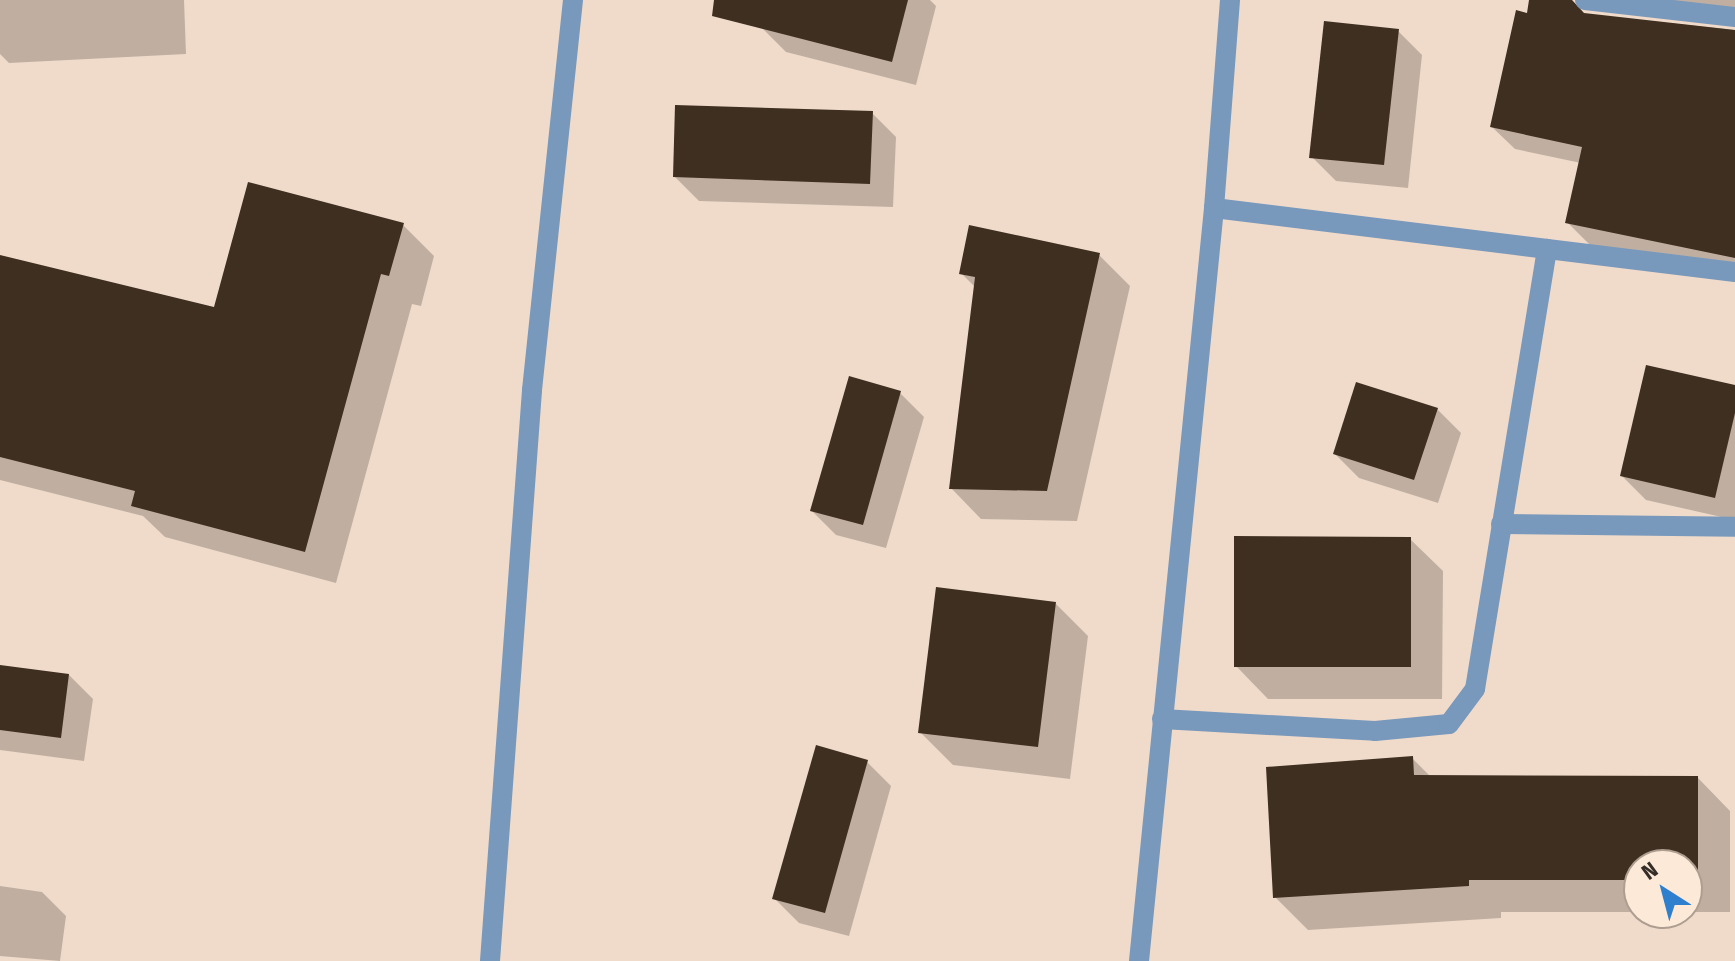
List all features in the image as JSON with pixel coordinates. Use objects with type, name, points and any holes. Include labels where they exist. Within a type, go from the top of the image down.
[{"type":"street","points":[[490,961],[532,390],[573,0]]},
{"type":"street","points":[[1139,961],[1214,208],[1230,0]]},
{"type":"street","points":[[1585,0],[1735,17]]},
{"type":"street","points":[[1214,208],[1735,272]]},
{"type":"street","points":[[1162,719],[1375,731],[1449,724],[1475,689],[1547,249]]},
{"type":"street","points":[[1501,524],[1735,527]]},
{"type":"building","points":[[714,0],[908,0],[892,62],[712,16]]},
{"type":"building","points":[[1529,0],[1572,0],[1584,13],[1735,30],[1735,258],[1565,223],[1582,147],[1490,127],[1516,10],[1527,13]]},
{"type":"building","points":[[1324,21],[1399,29],[1384,165],[1309,158]]},
{"type":"building","points":[[675,105],[873,111],[870,184],[673,177]]},
{"type":"building","points":[[248,182],[404,223],[389,276],[381,274],[305,552],[131,506],[135,491],[0,457],[0,255],[214,307]]},
{"type":"building","points":[[969,225],[1100,253],[1047,491],[949,489],[975,277],[959,274]]},
{"type":"building","points":[[1646,365],[1735,385],[1735,413],[1715,498],[1620,476]]},
{"type":"building","points":[[849,376],[901,391],[863,525],[810,511]]},
{"type":"building","points":[[1356,382],[1438,408],[1414,480],[1333,454]]},
{"type":"building","points":[[1234,536],[1411,537],[1411,667],[1234,667]]},
{"type":"building","points":[[936,587],[1056,602],[1038,747],[918,733]]},
{"type":"building","points":[[0,665],[69,674],[61,738],[0,730]]},
{"type":"building","points":[[816,745],[868,760],[825,913],[772,899]]},
{"type":"building","points":[[1413,756],[1414,775],[1698,776],[1698,849],[1623,849],[1623,880],[1469,880],[1469,886],[1273,898],[1266,767]]}]
